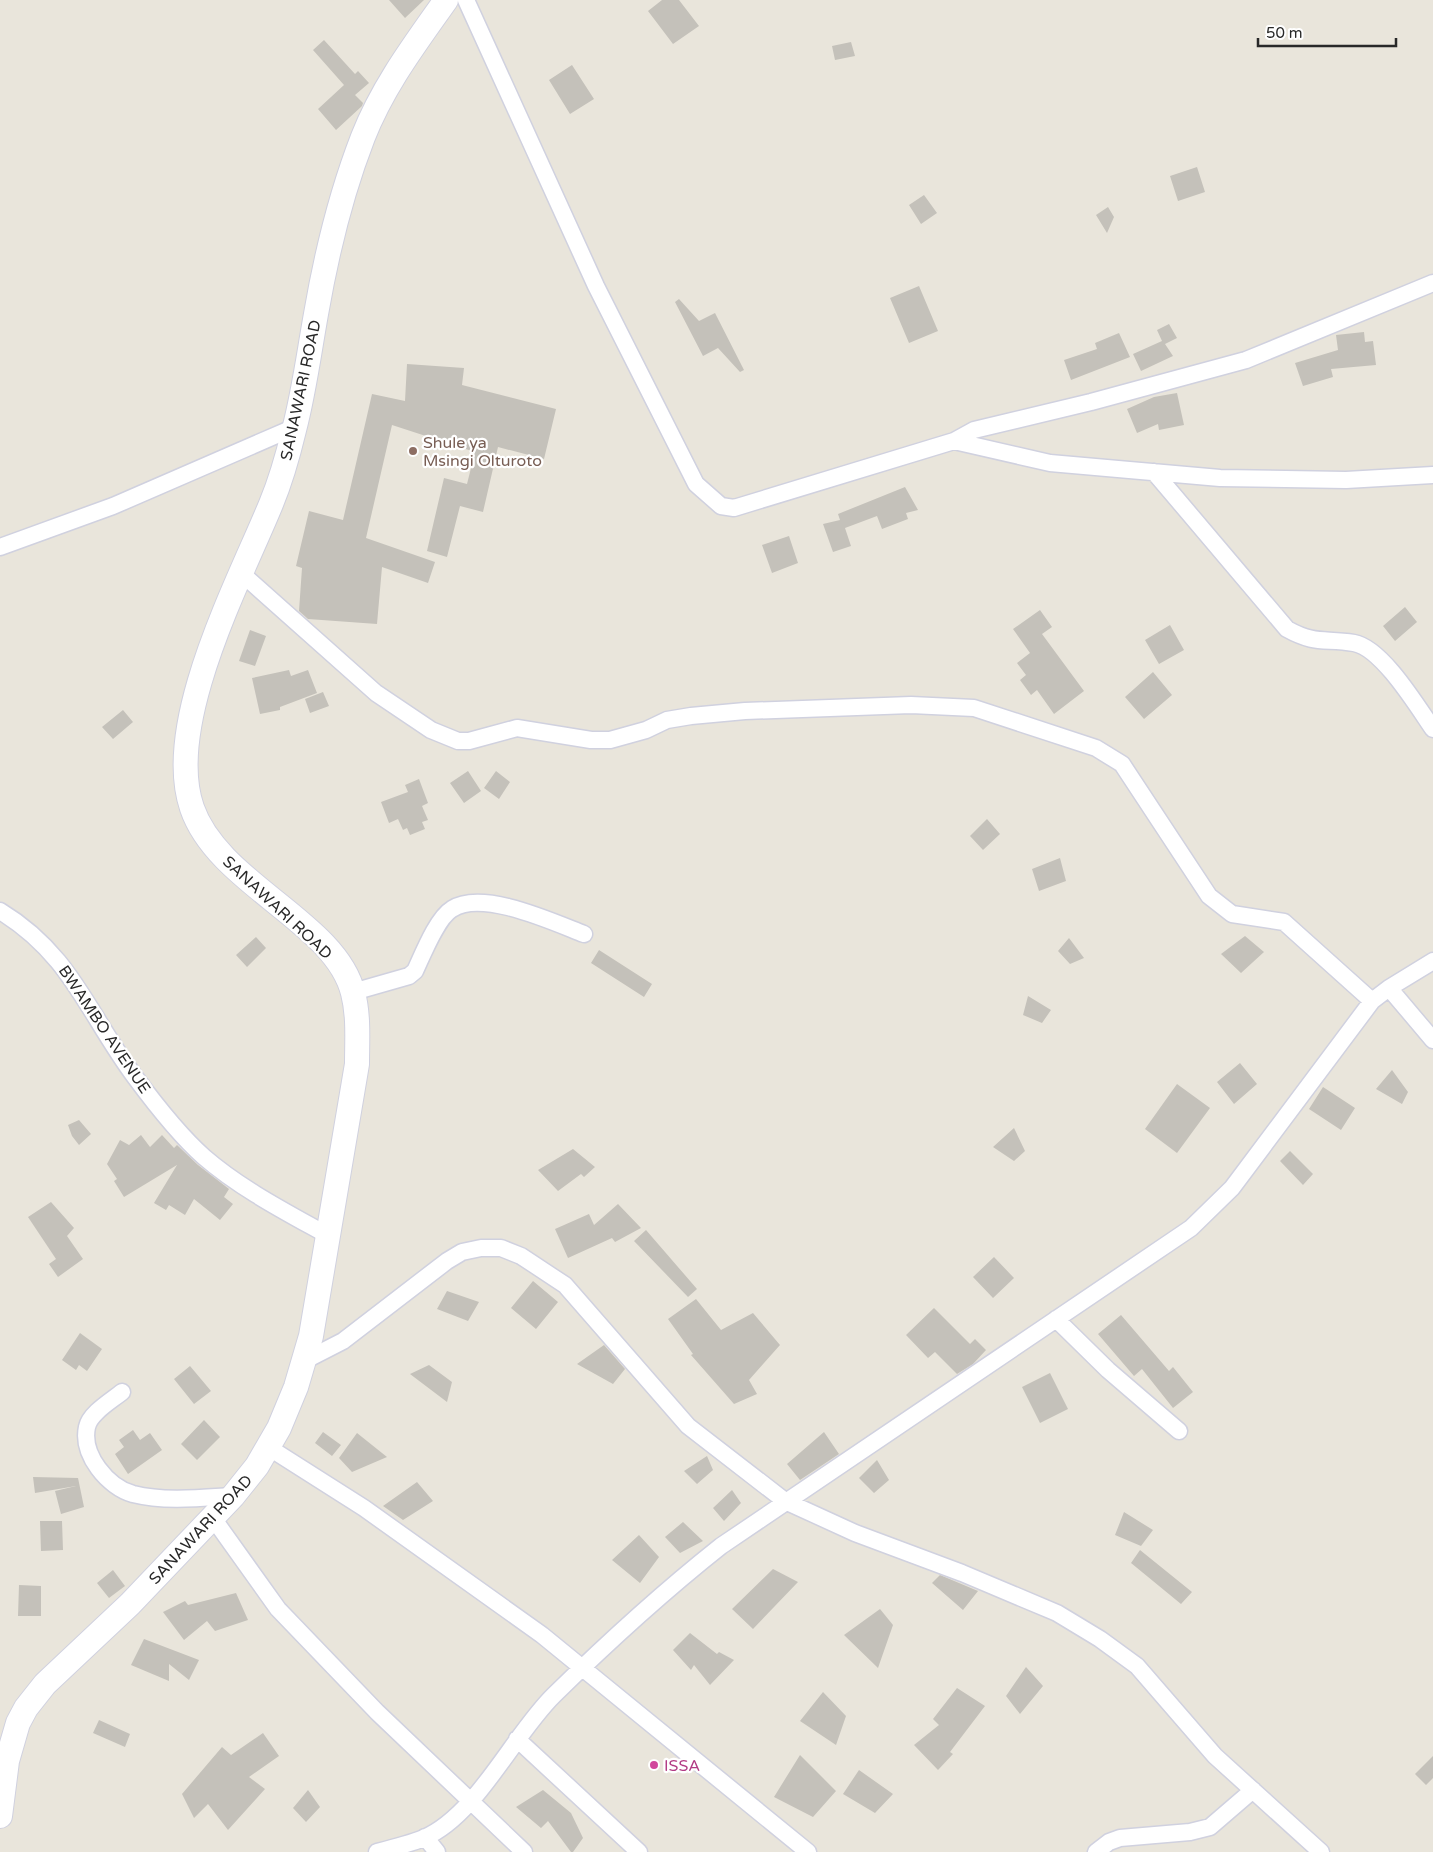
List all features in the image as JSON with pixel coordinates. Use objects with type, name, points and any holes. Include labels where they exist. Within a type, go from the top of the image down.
[{"type":"street","name":"SANAWARI ROAD","points":[[0,1816],[9,1752],[26,1708],[45,1684],[130,1604],[233,1496],[268,1447],[289,1406],[304,1361],[314,1320],[329,1236],[357,1064],[357,1019],[353,992],[346,975],[319,941],[247,879],[211,843],[196,818],[189,798],[186,772],[190,729],[214,638],[240,572],[279,484],[295,427],[316,310],[342,204],[363,138],[386,88],[450,1]]},
{"type":"street","points":[[450,1],[696,484],[709,498],[721,506],[734,508],[954,441],[974,430],[1091,402],[1246,360],[1433,283]]},
{"type":"street","points":[[0,547],[113,506],[295,427]]},
{"type":"street","points":[[954,441],[1050,463],[1220,478],[1346,480],[1433,475]]},
{"type":"street","points":[[1154,472],[1287,629],[1310,640],[1356,643],[1378,656],[1433,730]]},
{"type":"street","points":[[240,572],[376,693],[431,730],[458,741],[469,741],[517,728],[591,740],[610,740],[646,730],[667,720],[691,716],[745,711],[911,705],[974,708],[1096,748],[1122,764],[1209,896],[1216,903],[1232,914],[1242,917],[1284,922],[1372,1001]]},
{"type":"street","points":[[353,992],[408,976],[415,971],[442,919],[452,909],[464,904],[483,903],[517,910],[584,934]]},
{"type":"street","name":"BWAMBO AVENUE","points":[[0,911],[22,924],[68,971],[134,1076],[170,1121],[204,1157],[264,1200],[329,1236]]},
{"type":"street","points":[[377,1852],[425,1838],[471,1801],[517,1739],[548,1702],[687,1573],[722,1546],[785,1501],[895,1430],[1191,1228],[1232,1188],[1372,1001],[1389,988],[1433,961]]},
{"type":"street","points":[[1389,988],[1433,1040]]},
{"type":"street","points":[[304,1361],[343,1342],[447,1261],[462,1252],[501,1248],[521,1256],[565,1285],[688,1426],[785,1501],[855,1533],[962,1573],[1057,1613],[1100,1639],[1137,1666],[1215,1756],[1322,1852]]},
{"type":"street","points":[[1056,1319],[1108,1370],[1179,1431]]},
{"type":"street","points":[[122,1392],[94,1415],[87,1426],[87,1444],[93,1462],[121,1490],[155,1497],[233,1496]]},
{"type":"street","points":[[268,1447],[364,1508],[443,1563],[584,1667],[614,1695],[808,1852]]},
{"type":"street","points":[[213,1518],[278,1608],[377,1712],[524,1852]]},
{"type":"street","points":[[517,1739],[638,1852]]},
{"type":"street","points":[[1096,1852],[1109,1842],[1120,1838],[1190,1832],[1210,1827],[1253,1790]]},
{"type":"street","points":[[425,1838],[437,1852]]},
{"type":"building","points":[[389,0],[424,0],[405,18]]},
{"type":"building","points":[[662,0],[679,0],[699,26],[673,44],[648,11]]},
{"type":"building","points":[[324,40],[355,74],[358,71],[369,83],[355,95],[363,103],[362,106],[336,130],[318,109],[344,85],[313,50]]},
{"type":"building","points":[[851,42],[855,56],[835,60],[832,46]]},
{"type":"building","points":[[572,65],[594,99],[570,114],[549,80]]},
{"type":"building","points":[[1197,167],[1205,192],[1178,201],[1170,176]]},
{"type":"building","points":[[924,195],[937,213],[921,224],[909,205]]},
{"type":"building","points":[[1108,207],[1114,217],[1107,233],[1096,215]]},
{"type":"building","points":[[919,286],[938,331],[909,343],[890,298]]},
{"type":"building","points":[[679,299],[699,321],[715,313],[744,370],[740,372],[718,348],[703,356],[675,302]]},
{"type":"building","points":[[1169,324],[1177,338],[1165,344],[1173,356],[1141,371],[1133,354],[1162,341],[1157,330]]},
{"type":"building","points":[[1364,332],[1365,342],[1373,341],[1376,365],[1331,369],[1333,377],[1303,386],[1295,363],[1338,350],[1336,335]]},
{"type":"building","points":[[1119,333],[1130,357],[1071,380],[1064,360],[1097,349],[1095,343]]},
{"type":"building","points":[[407,364],[464,368],[462,385],[556,409],[544,459],[498,447],[483,512],[460,506],[447,557],[427,551],[444,478],[467,484],[475,452],[392,425],[366,538],[435,562],[428,583],[382,567],[377,624],[308,619],[299,611],[302,568],[296,566],[309,511],[343,520],[372,394],[405,401]]},
{"type":"building","points":[[1177,393],[1184,425],[1159,430],[1158,424],[1137,433],[1127,409],[1154,397]]},
{"type":"building","points":[[905,487],[918,510],[906,513],[908,519],[882,529],[877,516],[845,528],[851,546],[833,552],[823,524],[840,520],[838,514]]},
{"type":"building","points":[[789,536],[798,563],[772,573],[762,545]]},
{"type":"building","points":[[1405,607],[1417,622],[1395,641],[1383,626]]},
{"type":"building","points":[[1040,610],[1052,627],[1042,634],[1084,691],[1054,714],[1037,690],[1031,695],[1020,680],[1026,675],[1017,663],[1030,653],[1013,629]]},
{"type":"building","points":[[1170,625],[1184,650],[1159,664],[1145,640]]},
{"type":"building","points":[[250,630],[266,636],[255,666],[239,661]]},
{"type":"building","points":[[289,670],[291,676],[308,670],[317,693],[280,707],[280,710],[260,714],[252,678]]},
{"type":"building","points":[[1153,672],[1172,695],[1144,719],[1125,697]]},
{"type":"building","points":[[323,692],[329,706],[310,713],[305,699]]},
{"type":"building","points":[[123,710],[133,722],[113,739],[102,727]]},
{"type":"building","points":[[468,771],[481,791],[464,803],[450,783]]},
{"type":"building","points":[[496,771],[510,782],[499,799],[484,788]]},
{"type":"building","points":[[419,779],[428,803],[422,806],[428,820],[422,822],[425,829],[410,835],[407,828],[403,830],[398,819],[389,823],[381,802],[408,792],[405,785]]},
{"type":"building","points":[[987,819],[1000,834],[983,850],[970,836]]},
{"type":"building","points":[[1060,858],[1066,881],[1039,891],[1032,869]]},
{"type":"building","points":[[1245,936],[1264,952],[1241,973],[1221,954]]},
{"type":"building","points":[[256,937],[266,948],[247,967],[236,955]]},
{"type":"building","points":[[1069,938],[1084,958],[1070,964],[1058,951]]},
{"type":"building","points":[[599,950],[652,984],[644,997],[591,963]]},
{"type":"building","points":[[1028,996],[1051,1010],[1042,1023],[1023,1015]]},
{"type":"building","points":[[1240,1063],[1257,1084],[1234,1104],[1217,1082]]},
{"type":"building","points":[[1392,1070],[1408,1092],[1402,1104],[1376,1089]]},
{"type":"building","points":[[1177,1084],[1210,1108],[1177,1153],[1145,1129]]},
{"type":"building","points":[[1323,1087],[1355,1108],[1341,1130],[1309,1109]]},
{"type":"building","points":[[79,1120],[91,1134],[79,1145],[72,1136],[68,1125]]},
{"type":"building","points":[[1014,1128],[1025,1151],[1014,1161],[993,1147]]},
{"type":"building","points":[[141,1135],[150,1147],[162,1135],[174,1148],[177,1145],[198,1165],[229,1189],[224,1197],[233,1204],[220,1220],[194,1199],[185,1215],[169,1205],[166,1210],[154,1203],[177,1165],[124,1197],[114,1181],[117,1179],[107,1164],[120,1140],[129,1145]]},
{"type":"building","points":[[573,1149],[595,1167],[584,1177],[581,1174],[558,1191],[538,1170]]},
{"type":"building","points":[[1290,1151],[1313,1174],[1303,1185],[1280,1161]]},
{"type":"building","points":[[51,1202],[74,1228],[67,1236],[83,1259],[58,1277],[49,1264],[56,1259],[28,1217]]},
{"type":"building","points":[[618,1204],[641,1228],[615,1242],[612,1238],[568,1258],[555,1229],[589,1214],[594,1225]]},
{"type":"building","points":[[646,1230],[697,1289],[688,1297],[634,1241]]},
{"type":"building","points":[[994,1257],[1014,1278],[993,1298],[973,1277]]},
{"type":"building","points":[[533,1281],[558,1302],[536,1329],[511,1308]]},
{"type":"building","points":[[447,1291],[479,1302],[468,1321],[437,1309]]},
{"type":"building","points":[[696,1299],[721,1330],[753,1313],[780,1345],[749,1380],[757,1394],[734,1404],[691,1355],[693,1354],[668,1319]]},
{"type":"building","points":[[934,1308],[970,1344],[975,1339],[986,1350],[973,1364],[957,1374],[935,1352],[928,1358],[906,1335]]},
{"type":"building","points":[[1121,1315],[1169,1371],[1173,1367],[1193,1392],[1173,1408],[1142,1369],[1134,1376],[1098,1334]]},
{"type":"building","points":[[80,1333],[102,1349],[87,1371],[79,1365],[76,1370],[62,1360]]},
{"type":"building","points":[[604,1345],[625,1369],[613,1384],[577,1364]]},
{"type":"building","points":[[429,1365],[452,1382],[447,1402],[410,1374]]},
{"type":"building","points":[[190,1366],[211,1391],[194,1404],[174,1379]]},
{"type":"building","points":[[1050,1373],[1068,1409],[1040,1423],[1022,1387]]},
{"type":"building","points":[[204,1420],[220,1437],[197,1460],[181,1444]]},
{"type":"building","points":[[133,1430],[140,1440],[150,1433],[162,1450],[128,1474],[115,1454],[124,1447],[119,1440]]},
{"type":"building","points":[[323,1432],[341,1445],[332,1456],[315,1443]]},
{"type":"building","points":[[824,1432],[839,1454],[800,1480],[787,1464]]},
{"type":"building","points":[[357,1433],[387,1457],[352,1472],[339,1458]]},
{"type":"building","points":[[707,1456],[713,1470],[697,1484],[684,1471]]},
{"type":"building","points":[[877,1460],[889,1480],[874,1493],[859,1478]]},
{"type":"building","points":[[33,1477],[78,1478],[84,1507],[61,1514],[55,1491],[76,1486],[35,1493]]},
{"type":"building","points":[[417,1482],[433,1501],[403,1520],[383,1506]]},
{"type":"building","points":[[732,1490],[741,1503],[724,1521],[713,1508]]},
{"type":"building","points":[[1124,1512],[1153,1530],[1141,1546],[1115,1535]]},
{"type":"building","points":[[40,1521],[62,1521],[63,1550],[41,1551]]},
{"type":"building","points":[[683,1522],[703,1541],[680,1553],[665,1537]]},
{"type":"building","points":[[639,1535],[659,1557],[640,1583],[612,1560]]},
{"type":"building","points":[[1140,1550],[1192,1592],[1181,1604],[1131,1563]]},
{"type":"building","points":[[773,1569],[798,1582],[753,1629],[732,1609]]},
{"type":"building","points":[[113,1570],[125,1586],[109,1598],[97,1583]]},
{"type":"building","points":[[940,1575],[978,1591],[963,1610],[932,1583]]},
{"type":"building","points":[[19,1585],[41,1586],[41,1616],[18,1616]]},
{"type":"building","points":[[236,1593],[248,1620],[215,1631],[207,1621],[184,1640],[163,1612],[185,1601],[188,1605]]},
{"type":"building","points":[[880,1609],[893,1625],[878,1668],[844,1635]]},
{"type":"building","points":[[690,1633],[717,1654],[719,1652],[734,1660],[710,1685],[694,1665],[691,1670],[673,1650]]},
{"type":"building","points":[[144,1639],[199,1660],[189,1680],[169,1664],[169,1681],[131,1665]]},
{"type":"building","points":[[1026,1667],[1043,1686],[1020,1714],[1006,1696]]},
{"type":"building","points":[[957,1688],[985,1706],[950,1752],[953,1754],[938,1770],[914,1745],[939,1725],[933,1719]]},
{"type":"building","points":[[823,1692],[846,1716],[836,1745],[800,1721]]},
{"type":"building","points":[[99,1720],[130,1734],[125,1747],[93,1733]]},
{"type":"building","points":[[263,1733],[279,1756],[249,1777],[265,1789],[228,1830],[208,1804],[194,1818],[182,1794],[222,1747],[231,1755]]},
{"type":"building","points":[[800,1755],[836,1791],[813,1817],[774,1797]]},
{"type":"building","points":[[1433,1756],[1433,1778],[1426,1785],[1415,1774]]},
{"type":"building","points":[[859,1770],[893,1794],[875,1813],[843,1794]]},
{"type":"building","points":[[308,1790],[320,1807],[306,1822],[293,1808]]},
{"type":"building","points":[[543,1790],[571,1813],[583,1838],[573,1852],[571,1852],[548,1821],[541,1828],[516,1807]]},
{"type":"place","name":"Shule ya Msingi Olturoto","points":[[413,451]]},
{"type":"place","name":"ISSA","points":[[654,1765]]}]
